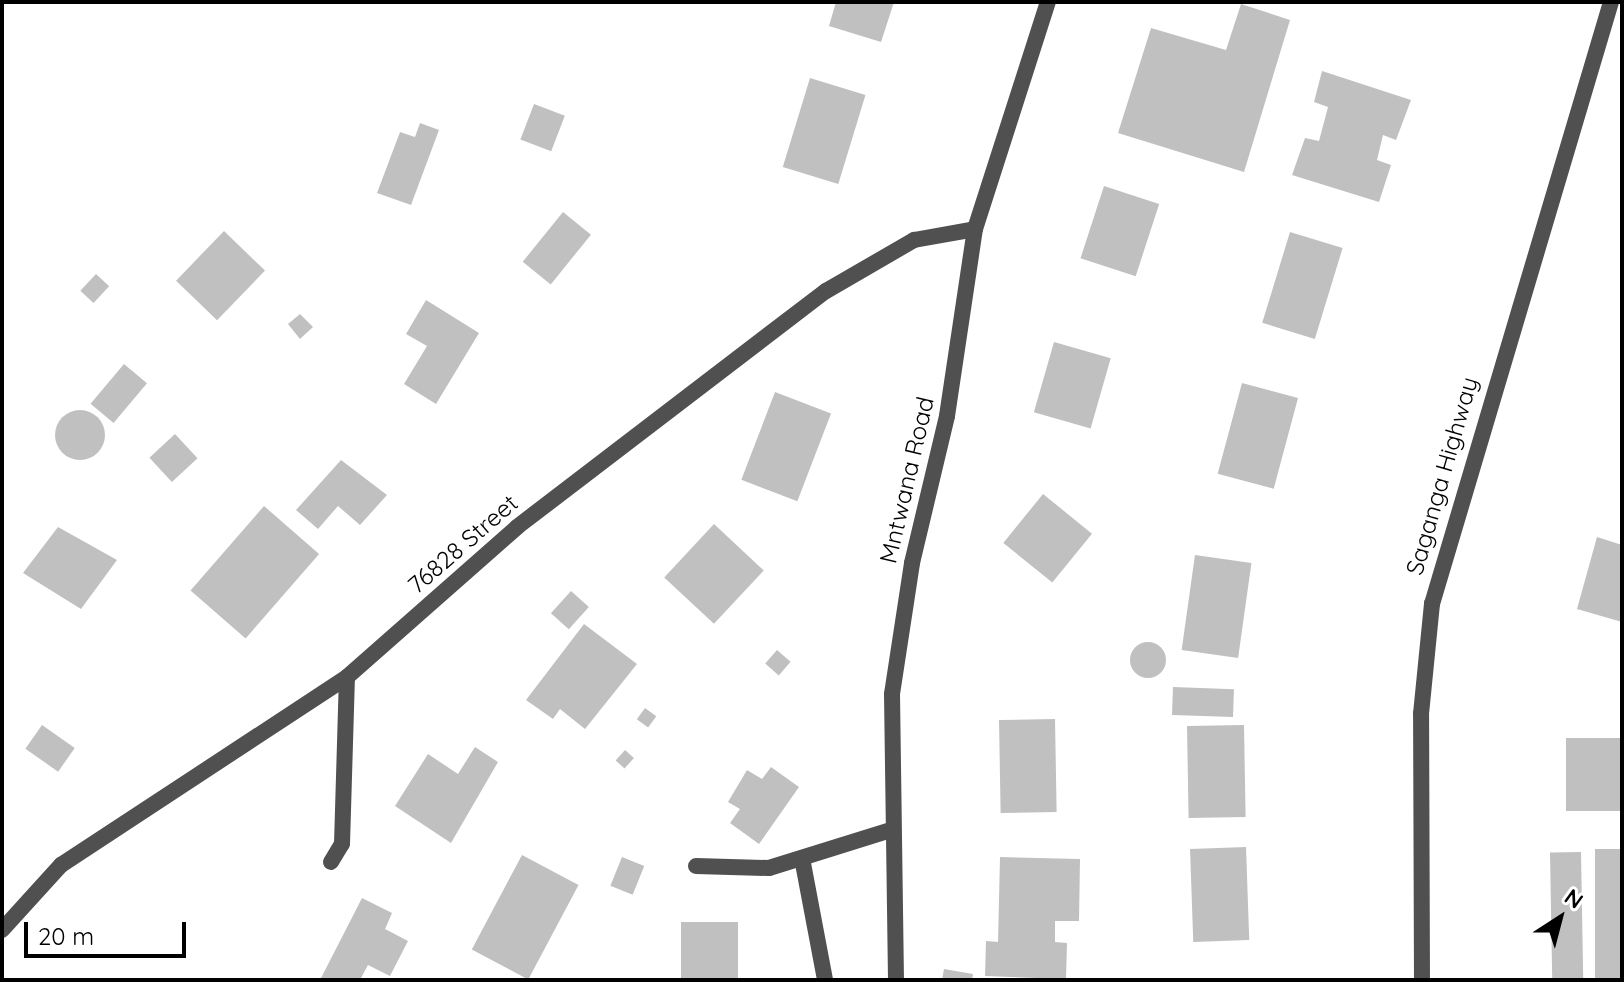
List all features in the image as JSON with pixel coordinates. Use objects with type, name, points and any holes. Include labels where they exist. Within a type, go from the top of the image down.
[{"type":"street","name":"Mntwana Road","points":[[896,980],[891,830],[892,694],[975,229],[1048,2]]},
{"type":"street","name":"Saganga Highway","points":[[1422,980],[1421,714],[1432,604],[1611,2]]},
{"type":"street","name":"76828 Street","points":[[2,930],[61,865],[347,677],[517,527],[826,291],[914,240],[975,229]]},
{"type":"street","points":[[331,862],[342,844],[347,677]]},
{"type":"street","points":[[696,866],[769,868],[891,830]]},
{"type":"street","points":[[802,858],[825,980]]},
{"type":"building","points":[[836,2],[894,2],[881,42],[829,26]]},
{"type":"building","points":[[1241,4],[1290,20],[1244,172],[1118,133],[1151,28],[1226,50]]},
{"type":"building","points":[[1322,71],[1411,100],[1396,140],[1383,135],[1377,160],[1391,165],[1379,202],[1292,175],[1305,138],[1319,141],[1328,107],[1314,102]]},
{"type":"building","points":[[810,78],[865,95],[838,184],[783,167]]},
{"type":"building","points":[[534,104],[565,116],[551,151],[520,139]]},
{"type":"building","points":[[420,123],[439,130],[411,205],[377,193],[400,132],[415,137]]},
{"type":"building","points":[[1104,186],[1159,204],[1136,276],[1081,258]]},
{"type":"building","points":[[563,212],[591,235],[551,284],[523,262]]},
{"type":"building","points":[[224,231],[265,271],[217,320],[176,281]]},
{"type":"building","points":[[1290,232],[1343,248],[1315,339],[1262,323]]},
{"type":"building","points":[[96,274],[109,286],[93,303],[80,291]]},
{"type":"building","points":[[426,300],[479,333],[436,404],[404,384],[427,346],[406,334]]},
{"type":"building","points":[[300,314],[313,327],[300,339],[288,324]]},
{"type":"building","points":[[1054,342],[1111,358],[1091,428],[1034,412]]},
{"type":"building","points":[[124,364],[147,383],[114,423],[91,404]]},
{"type":"building","points":[[1242,383],[1298,398],[1274,489],[1218,474]]},
{"type":"building","points":[[775,392],[831,414],[797,501],[741,480]]},
{"type":"building","points":[[80,410],[98,417],[105,435],[98,453],[80,460],[62,453],[55,435],[62,417]]},
{"type":"building","points":[[175,434],[198,458],[172,482],[149,458]]},
{"type":"building","points":[[341,460],[387,495],[360,525],[338,506],[318,529],[296,510]]},
{"type":"building","points":[[1043,494],[1092,534],[1052,583],[1003,543]]},
{"type":"building","points":[[264,506],[319,554],[246,638],[191,591]]},
{"type":"building","points":[[714,524],[764,570],[714,624],[664,577]]},
{"type":"building","points":[[58,527],[117,560],[81,609],[23,573]]},
{"type":"building","points":[[1597,537],[1622,545],[1622,622],[1577,609]]},
{"type":"building","points":[[1195,555],[1251,563],[1238,658],[1182,650]]},
{"type":"building","points":[[571,591],[589,607],[569,629],[551,613]]},
{"type":"building","points":[[584,624],[637,664],[585,729],[560,709],[553,719],[526,700]]},
{"type":"building","points":[[1148,642],[1161,647],[1166,660],[1161,673],[1148,678],[1135,673],[1130,660],[1135,647]]},
{"type":"building","points":[[777,650],[791,662],[779,675],[765,664]]},
{"type":"building","points":[[1173,687],[1234,689],[1233,717],[1172,715]]},
{"type":"building","points":[[645,708],[656,716],[648,728],[637,719]]},
{"type":"building","points":[[1055,719],[1057,812],[1001,813],[999,720]]},
{"type":"building","points":[[42,725],[75,748],[58,772],[25,749]]},
{"type":"building","points":[[1244,725],[1246,817],[1189,818],[1187,726]]},
{"type":"building","points":[[1566,738],[1622,738],[1622,811],[1566,811]]},
{"type":"building","points":[[475,747],[498,762],[451,843],[395,806],[428,754],[458,774]]},
{"type":"building","points":[[625,750],[634,758],[625,768],[616,760]]},
{"type":"building","points":[[771,767],[799,787],[759,844],[730,823],[740,809],[728,802],[747,770],[762,779]]},
{"type":"building","points":[[1246,847],[1249,940],[1193,942],[1190,849]]},
{"type":"building","points":[[1595,849],[1622,849],[1622,980],[1595,980]]},
{"type":"building","points":[[1581,852],[1583,980],[1552,980],[1550,853]]},
{"type":"building","points":[[522,855],[579,885],[528,980],[472,949]]},
{"type":"building","points":[[622,857],[644,866],[633,895],[610,886]]},
{"type":"building","points":[[1000,857],[1080,859],[1079,921],[1055,921],[1055,942],[1067,943],[1066,979],[985,976],[986,941],[998,942]]},
{"type":"building","points":[[362,898],[392,913],[385,929],[408,941],[390,976],[368,965],[360,980],[320,980]]},
{"type":"building","points":[[681,922],[738,922],[738,980],[681,980]]},
{"type":"building","points":[[944,969],[973,974],[972,980],[942,980]]}]
